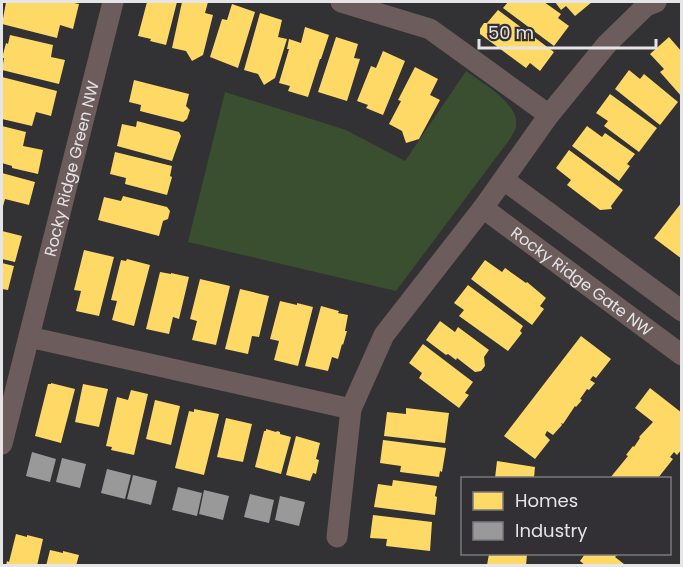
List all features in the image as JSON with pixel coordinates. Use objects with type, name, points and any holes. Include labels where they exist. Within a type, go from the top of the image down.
[{"type":"street","name":"Rocky Ridge Green NW","points":[[2,444],[113,2]]},
{"type":"street","points":[[341,2],[430,29],[549,115]]},
{"type":"street","points":[[337,537],[351,410],[384,335],[504,180],[549,115],[607,44],[646,6],[656,2]]},
{"type":"street","points":[[504,180],[681,311]]},
{"type":"street","name":"Rocky Ridge Gate NW","points":[[483,208],[681,355]]},
{"type":"street","points":[[29,338],[351,410]]},
{"type":"green space","points":[[466,71],[506,102],[516,118],[516,126],[510,139],[396,291],[188,242],[225,92],[346,130],[405,161]]},
{"type":"building: Homes","points":[[6,2],[79,4],[73,29],[60,25],[57,38],[2,24]]},
{"type":"building: Homes","points":[[147,2],[177,2],[166,45],[138,36]]},
{"type":"building: Homes","points":[[182,2],[208,2],[205,13],[213,15],[203,55],[192,61],[186,51],[172,48]]},
{"type":"building: Homes","points":[[508,2],[544,2],[561,14],[558,18],[569,26],[554,46],[503,8]]},
{"type":"building: Homes","points":[[555,2],[592,2],[575,16],[566,6],[561,10]]},
{"type":"building: Homes","points":[[232,4],[255,12],[238,68],[210,57],[222,19],[227,20]]},
{"type":"building: Homes","points":[[498,10],[554,52],[540,71],[530,63],[526,68],[480,34],[484,23],[487,23]]},
{"type":"building: Homes","points":[[260,13],[282,20],[278,37],[287,39],[275,78],[264,85],[258,74],[244,70]]},
{"type":"building: Homes","points":[[305,27],[329,35],[308,97],[288,91],[290,86],[279,83],[289,49],[287,49],[289,39],[301,43]]},
{"type":"building: Homes","points":[[10,35],[53,45],[51,57],[65,60],[59,84],[2,70],[4,58],[2,58]]},
{"type":"building: Homes","points":[[336,37],[358,44],[354,58],[360,59],[347,101],[318,92]]},
{"type":"building: Homes","points":[[669,37],[682,52],[682,97],[660,72],[664,69],[650,54]]},
{"type":"building: Homes","points":[[383,51],[405,61],[383,115],[366,108],[368,105],[357,101],[371,66],[376,68]]},
{"type":"building: Homes","points":[[415,67],[438,79],[430,95],[440,100],[419,139],[406,143],[402,131],[389,124]]},
{"type":"building: Homes","points":[[629,70],[640,79],[644,74],[678,102],[660,125],[615,89]]},
{"type":"building: Homes","points":[[2,77],[57,91],[51,116],[36,112],[32,126],[2,119]]},
{"type":"building: Homes","points":[[134,80],[189,94],[186,106],[190,110],[187,119],[183,122],[140,111],[141,105],[129,102]]},
{"type":"building: Homes","points":[[610,94],[657,128],[639,152],[604,126],[608,121],[596,113]]},
{"type":"building: Homes","points":[[137,121],[179,132],[181,136],[172,161],[117,146],[122,124],[136,127]]},
{"type":"building: Homes","points":[[2,126],[26,132],[23,146],[43,150],[38,174],[12,168],[2,163]]},
{"type":"building: Homes","points":[[587,126],[602,137],[605,133],[635,154],[627,164],[630,166],[619,181],[572,146]]},
{"type":"building: Homes","points":[[569,150],[623,190],[611,206],[612,209],[600,210],[567,185],[571,180],[556,168]]},
{"type":"building: Homes","points":[[115,152],[172,166],[170,176],[172,177],[167,195],[125,184],[126,178],[110,174]]},
{"type":"building: Homes","points":[[2,173],[35,182],[29,205],[5,199],[2,210]]},
{"type":"building: Homes","points":[[123,196],[167,207],[170,211],[168,219],[163,221],[159,236],[98,220],[104,197],[121,201]]},
{"type":"building: Homes","points":[[682,202],[682,259],[654,238]]},
{"type":"building: Homes","points":[[2,231],[22,236],[15,262],[2,259]]},
{"type":"building: Homes","points":[[84,250],[114,257],[99,316],[76,311],[81,291],[74,290]]},
{"type":"building: Homes","points":[[127,259],[150,265],[134,326],[112,320],[117,301],[111,300],[121,260],[126,261]]},
{"type":"building: Homes","points":[[485,260],[502,272],[505,268],[546,298],[540,306],[544,309],[532,325],[471,279]]},
{"type":"building: Homes","points":[[2,263],[14,266],[8,290],[2,289]]},
{"type":"building: Homes","points":[[160,272],[189,277],[179,319],[173,317],[169,334],[146,329]]},
{"type":"building: Homes","points":[[200,279],[230,286],[216,345],[192,340],[197,321],[190,319]]},
{"type":"building: Homes","points":[[468,285],[523,326],[520,331],[522,333],[508,351],[459,316],[464,310],[454,303]]},
{"type":"building: Homes","points":[[240,289],[269,296],[259,337],[252,336],[248,354],[225,349]]},
{"type":"building: Homes","points":[[280,301],[313,307],[298,366],[274,360],[279,341],[270,339]]},
{"type":"building: Homes","points":[[321,306],[348,315],[345,331],[347,331],[338,359],[332,357],[328,371],[305,366]]},
{"type":"building: Homes","points":[[440,321],[455,332],[458,327],[489,350],[484,357],[485,366],[481,371],[475,372],[457,358],[456,360],[446,355],[426,340]]},
{"type":"building: Homes","points":[[581,336],[611,359],[596,378],[593,376],[590,380],[595,383],[589,390],[587,389],[580,399],[582,400],[563,424],[561,423],[562,425],[553,435],[547,431],[545,435],[550,440],[535,459],[504,436]]},
{"type":"building: Homes","points":[[423,344],[473,382],[465,393],[469,395],[459,408],[419,378],[422,373],[409,363]]},
{"type":"building: Homes","points":[[48,384],[75,389],[61,443],[35,436]]},
{"type":"building: Homes","points":[[83,384],[108,389],[99,427],[75,422]]},
{"type":"building: Homes","points":[[650,388],[682,413],[682,449],[677,455],[674,452],[670,457],[673,459],[659,477],[611,477],[628,456],[626,455],[634,447],[639,437],[653,422],[635,408]]},
{"type":"building: Homes","points":[[131,390],[148,394],[134,455],[111,450],[112,447],[106,446],[117,397],[128,400]]},
{"type":"building: Homes","points":[[155,400],[180,406],[171,445],[146,439]]},
{"type":"building: Homes","points":[[406,408],[449,413],[445,443],[384,436],[387,412],[406,414]]},
{"type":"building: Homes","points":[[194,409],[219,414],[204,475],[175,468],[189,411],[194,412]]},
{"type":"building: Homes","points":[[226,418],[252,424],[243,462],[217,457]]},
{"type":"building: Homes","points":[[266,429],[291,437],[281,474],[255,467]]},
{"type":"building: Homes","points":[[296,436],[320,443],[316,459],[319,460],[316,474],[313,473],[310,481],[286,475]]},
{"type":"building: Homes","points":[[383,440],[446,448],[439,477],[400,472],[401,466],[380,463]]},
{"type":"building: Homes","points":[[497,461],[535,467],[534,477],[495,477]]},
{"type":"building: Homes","points":[[393,480],[437,486],[435,515],[374,507],[378,484],[392,486]]},
{"type":"building: Homes","points":[[373,515],[432,522],[430,551],[386,546],[387,539],[370,538]]},
{"type":"building: Homes","points":[[16,534],[43,539],[37,566],[6,566]]},
{"type":"building: Homes","points":[[50,550],[79,555],[76,566],[46,566]]},
{"type":"building: Homes","points":[[489,555],[527,555],[526,566],[487,565]]},
{"type":"building: Homes","points":[[584,555],[617,555],[615,557],[624,564],[623,566],[586,566],[580,561]]},
{"type":"building: Industry","points":[[32,452],[56,459],[50,482],[26,476]]},
{"type":"building: Industry","points":[[62,458],[86,464],[80,488],[56,482]]},
{"type":"building: Industry","points":[[107,469],[131,475],[125,499],[101,493]]},
{"type":"building: Industry","points":[[133,475],[157,481],[151,505],[127,499]]},
{"type":"building: Industry","points":[[178,487],[202,493],[197,516],[172,510]]},
{"type":"building: Industry","points":[[204,490],[229,496],[223,520],[199,514]]},
{"type":"building: Industry","points":[[250,494],[274,500],[269,523],[244,517]]},
{"type":"building: Industry","points":[[280,496],[305,502],[299,526],[275,520]]}]
